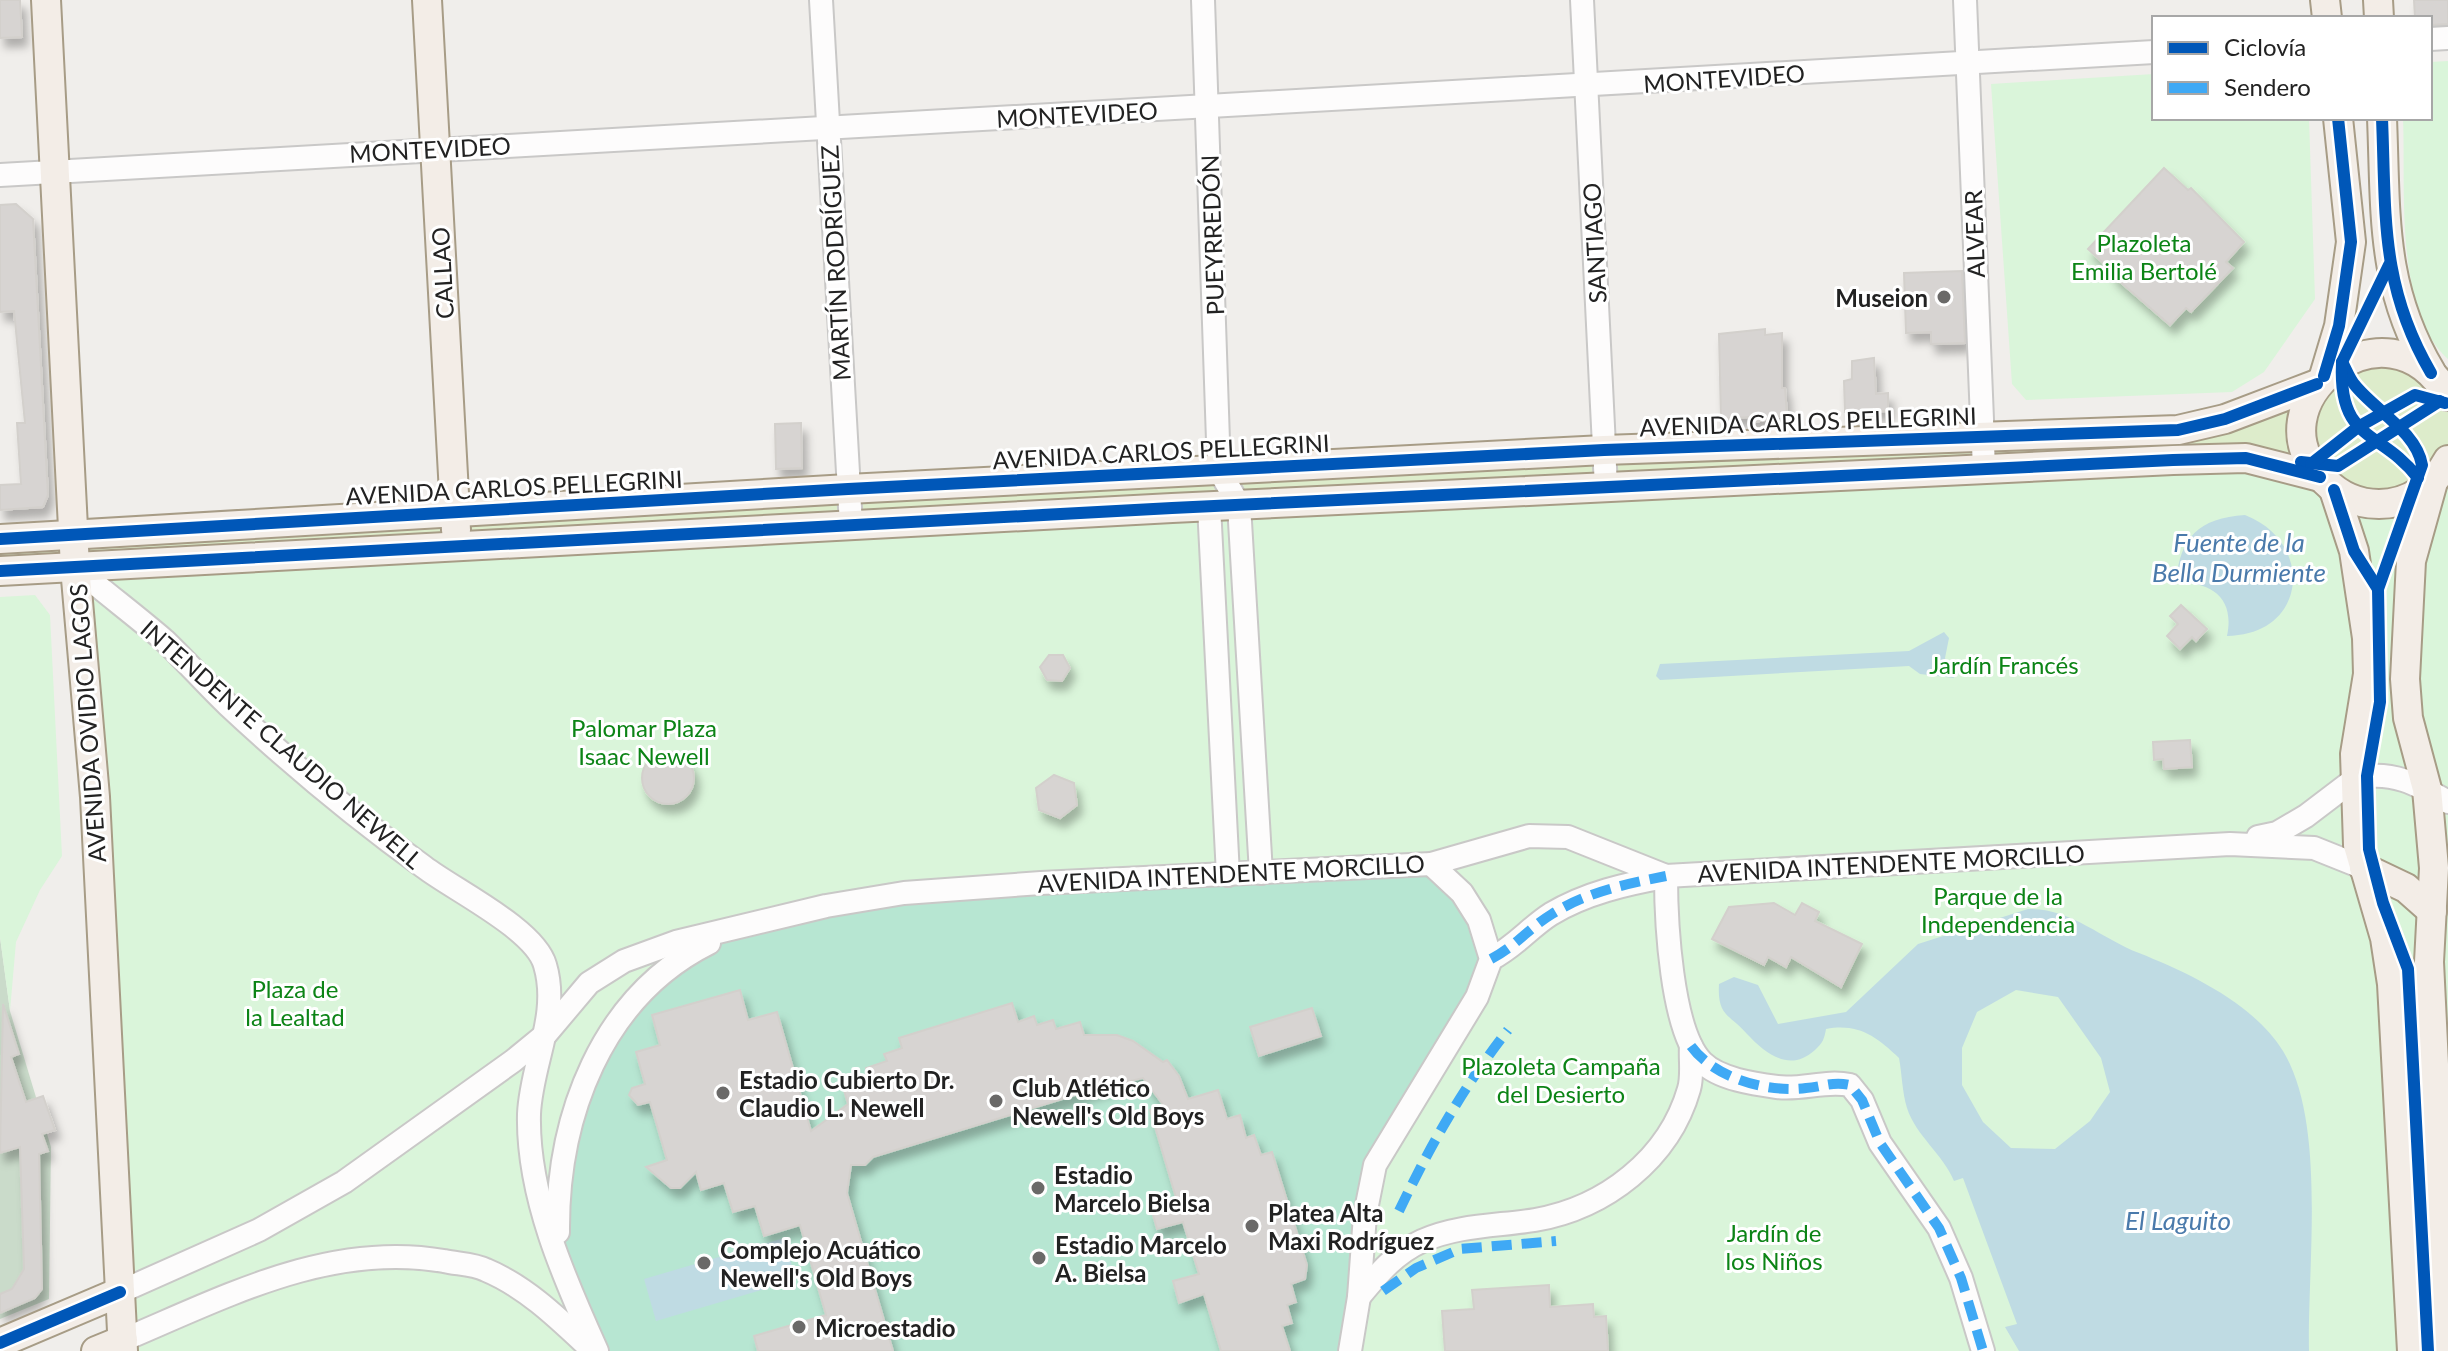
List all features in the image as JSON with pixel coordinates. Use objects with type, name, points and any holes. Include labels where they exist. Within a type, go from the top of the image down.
[{"type":"main road","name":"AVENIDA OVIDIO LAGOS","points":[[46,0],[75,567],[95,797],[123,1346]]},
{"type":"main road","name":"CALLAO","points":[[427,0],[457,546]]},
{"type":"main road","points":[[2338,120],[2351,242],[2339,326],[2321,380],[2307,403],[2303,424],[2304,444],[2327,484],[2354,551],[2367,638],[2368,674],[2355,754],[2358,845],[2385,938],[2392,984],[2412,1351]]},
{"type":"main road","points":[[2382,120],[2391,277],[2410,337],[2442,384]]},
{"type":"main road","name":"AVENIDA CARLOS PELLEGRINI","points":[[0,539],[848,489],[1604,450],[2178,430],[2225,419],[2321,380],[2342,362],[2364,354],[2388,353],[2411,359],[2442,384]]},
{"type":"main road","points":[[0,571],[1209,506],[2246,458],[2327,484],[2368,504],[2387,504],[2411,497],[2443,470]]},
{"type":"main road","points":[[2443,470],[2411,561],[2405,679],[2408,718],[2437,796],[2429,962],[2448,1351]]},
{"type":"main road","points":[[2364,868],[2406,888],[2432,911]]},
{"type":"main road","points":[[0,1343],[120,1292]]},
{"type":"main road","points":[[96,1351],[123,1346]]},
{"type":"street","name":"MARTÍN RODRÍGUEZ","points":[[821,0],[851,525]]},
{"type":"street","name":"PUEYRREDÓN","points":[[1203,0],[1219,470]]},
{"type":"street","name":"SANTIAGO","points":[[1582,0],[1606,487]]},
{"type":"street","name":"ALVEAR","points":[[1965,0],[1984,469]]},
{"type":"street","name":"MONTEVIDEO","points":[[0,175],[1586,87],[2152,52]]},
{"type":"street","points":[[1219,470],[1239,505],[1261,873]]},
{"type":"street","points":[[1209,506],[1228,875]]},
{"type":"street","name":"INTENDENTE CLAUDIO NEWELL","points":[[75,567],[164,641],[228,705],[313,778],[422,866],[533,942],[545,964],[546,1034]]},
{"type":"street","points":[[2356,778],[2388,775],[2437,796]]},
{"type":"street","name":"AVENIDA INTENDENTE MORCILLO","points":[[2230,844],[2277,833],[2356,778]]},
{"type":"street","name":"AVENIDA INTENDENTE MORCILLO","points":[[546,1034],[589,983],[624,961],[676,942],[746,924],[904,893],[1431,864],[1529,836],[1568,837],[1666,876],[2230,844],[2314,848],[2364,868]]},
{"type":"street","points":[[1431,864],[1462,893],[1479,920],[1491,959]]},
{"type":"street","points":[[1350,1351],[1359,1297],[1365,1215],[1375,1165],[1463,1023],[1491,959],[1513,948],[1550,915],[1588,896],[1666,876],[1666,921],[1672,965],[1691,1046],[1690,1087],[1677,1117],[1655,1152],[1622,1185],[1579,1209],[1536,1220],[1464,1228],[1422,1241],[1389,1261],[1359,1297]]},
{"type":"street","points":[[558,1252],[558,1192],[567,1138],[583,1080],[601,1048],[632,1002],[659,973],[746,924]]},
{"type":"street","points":[[546,1034],[533,1080],[529,1114],[538,1189],[571,1294],[595,1351]]},
{"type":"street","points":[[120,1292],[259,1230],[344,1182],[447,1110],[546,1034]]},
{"type":"street","points":[[1691,1046],[1703,1063],[1720,1074],[1777,1087],[1806,1089],[1832,1081],[1850,1085],[1862,1100],[1880,1143],[1939,1228],[1961,1278],[1983,1351]]},
{"type":"street","points":[[123,1346],[273,1278],[333,1261],[408,1255],[484,1269],[547,1310],[595,1351]]},
{"type":"green space","points":[[2448,61],[2448,359],[2431,338],[2419,311],[2406,247],[2404,212],[2403,120],[2432,120],[2432,62]]},
{"type":"green space","name":"Plazoleta Emilia Bertolé","points":[[2152,74],[2152,120],[2309,120],[2315,299],[2264,372],[2232,392],[2026,400],[2012,384],[1991,84]]},
{"type":"green space","points":[[2364,354],[2448,386],[2448,468],[2420,493],[0,571],[0,539],[2178,430]]},
{"type":"green space","name":"Parque de la Independencia","points":[[2246,458],[2368,504],[2448,468],[2448,1351],[123,1351],[75,567]]},
{"type":"green space","points":[[35,595],[50,615],[62,856],[40,890],[16,942],[10,1011],[0,937],[0,597]]},
{"type":"green space","name":"Club Atlético Newell's Old Boys","points":[[1431,864],[1491,959],[1375,1165],[1350,1351],[597,1351],[558,1252],[558,1192],[607,1037],[691,951],[826,906]]},
{"type":"green space","points":[[0,937],[10,1011],[51,1147],[49,1299],[0,1319]]},
{"type":"water","name":"Fuente de la Bella Durmiente","points":[[2245,515],[2268,528],[2283,545],[2291,565],[2293,585],[2287,604],[2274,620],[2254,632],[2227,636],[2229,623],[2224,602],[2210,589],[2176,582],[2178,566],[2187,542],[2204,526],[2215,520]]},
{"type":"water","points":[[1944,632],[1949,638],[1945,658],[1954,678],[1920,674],[1909,666],[1660,680],[1656,676],[1660,664],[1909,651]]},
{"type":"water","name":"El Laguito","points":[[2028,909],[2058,913],[2199,980],[2255,1018],[2283,1051],[2297,1081],[2305,1116],[2312,1196],[2309,1351],[2019,1351],[2005,1327],[2017,1324],[1963,1178],[1954,1181],[1911,1118],[1904,1096],[1899,1058],[1866,1033],[1837,1028],[1826,1029],[1821,1043],[1806,1057],[1796,1060],[1779,1058],[1754,1041],[1726,1014],[1720,1003],[1719,984],[1734,977],[1758,985],[1778,1024],[1846,1012],[1918,944]],"holes":[[[2016,990],[2058,997],[2101,1058],[2110,1092],[2090,1121],[2055,1149],[2011,1148],[1983,1122],[1962,1085],[1962,1048],[1977,1012]]]},
{"type":"water","points":[[784,1238],[796,1280],[656,1321],[644,1279]]},
{"type":"building","points":[[0,0],[20,0],[22,37],[0,38]]},
{"type":"building","points":[[2414,0],[2448,0],[2448,24],[2432,25],[2432,16],[2415,16]]},
{"type":"building","points":[[2164,168],[2188,190],[2191,188],[2244,242],[2226,262],[2233,268],[2191,312],[2186,308],[2170,325],[2112,275],[2114,273],[2088,249]]},
{"type":"building","points":[[16,204],[33,219],[48,495],[43,507],[0,510],[0,485],[21,484],[17,423],[25,423],[14,311],[0,312],[0,205]]},
{"type":"building","name":"Museion","points":[[1962,271],[1965,343],[1931,344],[1931,332],[1906,333],[1904,273]]},
{"type":"building","points":[[1765,329],[1765,335],[1782,333],[1782,388],[1785,388],[1787,415],[1751,423],[1749,417],[1721,419],[1719,334]]},
{"type":"building","points":[[1874,358],[1876,394],[1888,393],[1888,411],[1845,412],[1844,381],[1852,379],[1852,361]]},
{"type":"building","points":[[801,423],[802,468],[776,469],[775,424]]},
{"type":"building","points":[[2181,605],[2207,629],[2196,641],[2192,637],[2180,649],[2167,636],[2178,624],[2170,616]]},
{"type":"building","points":[[1049,655],[1063,655],[1070,668],[1062,681],[1047,680],[1040,667]]},
{"type":"building","points":[[2190,740],[2192,767],[2164,769],[2163,759],[2154,760],[2153,742]]},
{"type":"building","points":[[668,752],[686,760],[694,778],[686,796],[668,804],[650,796],[642,778],[650,760]]},
{"type":"building","points":[[1054,775],[1074,783],[1077,805],[1060,818],[1039,810],[1036,788]]},
{"type":"building","points":[[1774,903],[1795,915],[1802,903],[1819,912],[1815,921],[1862,944],[1841,987],[1791,957],[1786,967],[1768,957],[1764,965],[1712,939],[1729,907]]},
{"type":"building","points":[[740,990],[748,1020],[777,1012],[811,1131],[848,1104],[843,1087],[870,1079],[866,1068],[887,1061],[884,1054],[902,1048],[899,1038],[1012,1003],[1018,1022],[1034,1016],[1037,1025],[1053,1020],[1056,1029],[1080,1022],[1084,1035],[1117,1035],[1133,1041],[1163,1062],[1167,1060],[1179,1076],[1188,1099],[1218,1090],[1227,1119],[1240,1115],[1246,1138],[1254,1135],[1261,1155],[1272,1152],[1307,1265],[1305,1279],[1291,1284],[1296,1302],[1287,1305],[1292,1323],[1282,1326],[1290,1351],[1221,1351],[1204,1294],[1179,1303],[1173,1281],[1199,1274],[1183,1222],[1157,1229],[1151,1208],[1177,1201],[1150,1110],[1164,1106],[1143,1078],[1095,1089],[873,1157],[865,1165],[851,1165],[847,1193],[893,1351],[758,1351],[754,1336],[826,1315],[800,1225],[764,1236],[755,1206],[733,1212],[724,1183],[701,1190],[696,1172],[680,1188],[671,1188],[646,1167],[667,1160],[650,1102],[638,1105],[629,1095],[632,1088],[645,1084],[636,1052],[660,1045],[652,1015]]},
{"type":"building","points":[[3,1004],[19,1054],[11,1057],[26,1102],[43,1096],[55,1130],[42,1134],[48,1151],[39,1154],[42,1289],[35,1298],[0,1313],[0,1294],[12,1289],[24,1269],[20,1147],[0,1153]]},
{"type":"building","points":[[1312,1008],[1321,1036],[1259,1056],[1250,1027]]},
{"type":"building","points":[[1549,1285],[1550,1307],[1593,1304],[1594,1317],[1606,1316],[1608,1351],[1445,1351],[1442,1311],[1474,1309],[1472,1290]]},
{"type":"marked path","points":[[1491,959],[1565,906],[1593,894],[1666,876]]},
{"type":"marked path","points":[[1399,1211],[1448,1118],[1508,1030]]},
{"type":"marked path","points":[[1691,1046],[1713,1067],[1742,1081],[1791,1089],[1850,1085],[1862,1100],[1880,1143],[1939,1228],[1961,1278],[1983,1351]]},
{"type":"marked path","points":[[1383,1291],[1416,1268],[1460,1249],[1556,1241]]},
{"type":"cycle path","points":[[2324,376],[2339,326],[2351,242],[2338,120]]},
{"type":"cycle path","points":[[2382,120],[2386,218],[2394,280],[2414,341],[2431,373]]},
{"type":"cycle path","points":[[2342,362],[2389,265]]},
{"type":"cycle path","points":[[2342,362],[2362,394],[2412,442],[2422,465],[2378,589],[2380,702],[2367,776],[2369,849],[2383,903],[2408,969],[2428,1351]]},
{"type":"cycle path","points":[[2342,363],[2347,408],[2355,422],[2418,478]]},
{"type":"cycle path","points":[[0,539],[848,489],[1604,450],[2178,430],[2225,419],[2317,384]]},
{"type":"cycle path","points":[[2311,464],[2358,427],[2415,395],[2445,403]]},
{"type":"cycle path","points":[[2301,462],[2338,466],[2440,401]]},
{"type":"cycle path","points":[[0,571],[1172,508],[2173,460],[2246,458],[2320,477]]},
{"type":"cycle path","points":[[2334,490],[2354,551],[2378,589]]},
{"type":"cycle path","points":[[0,1343],[120,1292]]},
{"type":"place","name":"Museion","points":[[1944,297]]},
{"type":"place","name":"Estadio Cubierto Dr. Claudio L. Newell","points":[[723,1093]]},
{"type":"place","name":"Club Atlético Newell's Old Boys","points":[[996,1101]]},
{"type":"place","name":"Estadio Marcelo Bielsa","points":[[1038,1188]]},
{"type":"place","name":"Platea Alta Maxi Rodríguez","points":[[1252,1226]]},
{"type":"place","name":"Estadio Marcelo A. Bielsa","points":[[1039,1258]]},
{"type":"place","name":"Complejo Acuático Newell's Old Boys","points":[[704,1263]]},
{"type":"place","name":"Microestadio","points":[[799,1327]]},
{"type":"park label","name":"Jardín Francés","points":[[2004,664]]},
{"type":"park label","name":"Palomar Plaza Isaac Newell","points":[[644,741]]},
{"type":"park label","name":"Plaza de la Lealtad","points":[[295,1002]]},
{"type":"park label","name":"Plazoleta Campaña del Desierto","points":[[1561,1079]]},
{"type":"park label","name":"Jardín de los Niños","points":[[1774,1246]]}]
